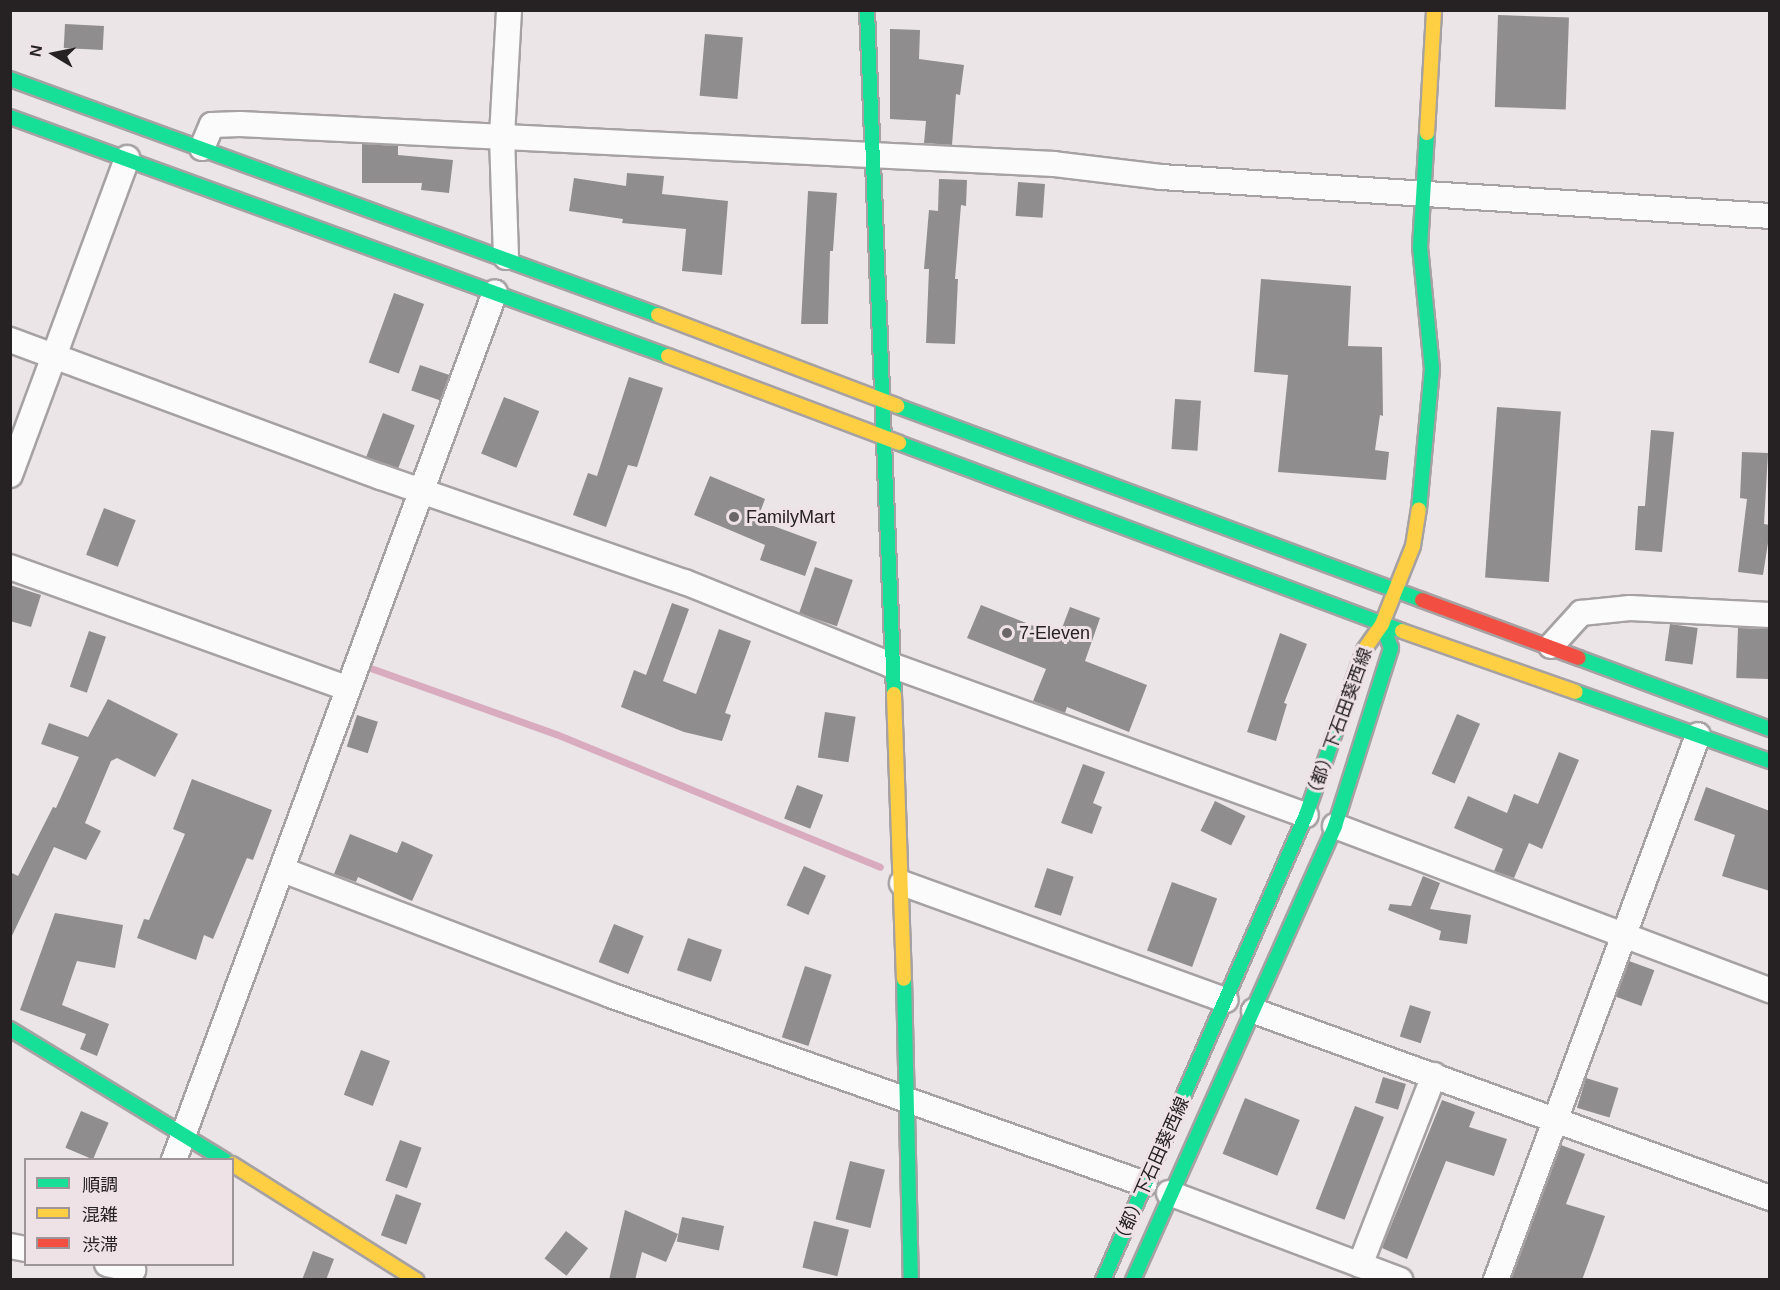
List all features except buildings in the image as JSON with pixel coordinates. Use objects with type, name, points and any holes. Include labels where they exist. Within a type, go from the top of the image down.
[{"type":"street","points":[[506,257],[502,136],[509,10]]},
{"type":"street","points":[[867,10],[881,436],[902,884],[911,1280]]},
{"type":"street","points":[[1383,624],[1413,546],[1424,480],[1431,380],[1430,322],[1420,247],[1434,10]]},
{"type":"street","points":[[10,79],[506,257],[880,400],[1395,588],[1770,729]]},
{"type":"street","points":[[10,117],[495,292],[1383,624],[1770,761]]},
{"type":"street","points":[[202,148],[212,126],[240,124],[1054,165],[1161,177],[1770,216]]},
{"type":"street","points":[[10,475],[127,158]]},
{"type":"street","points":[[175,1158],[283,870],[346,688],[419,490],[495,292]]},
{"type":"street","points":[[10,340],[53,358],[419,490],[686,582],[891,665],[1306,815]]},
{"type":"street","points":[[10,567],[346,688]]},
{"type":"street","points":[[1551,646],[1581,614],[1630,608],[1770,615]]},
{"type":"street","name":"（都）下石田葵西線","points":[[1103,1280],[1306,815],[1364,650],[1383,624]]},
{"type":"street","name":"（都）下石田葵西線","points":[[1133,1280],[1169,1193],[1254,1011],[1335,826],[1392,648],[1383,624]]},
{"type":"street","points":[[1496,1280],[1553,1120],[1698,735]]},
{"type":"street","points":[[1335,826],[1770,990]]},
{"type":"street","points":[[283,870],[610,995],[1145,1184]]},
{"type":"street","points":[[902,884],[1225,1000]]},
{"type":"street","points":[[1254,1011],[1770,1198]]},
{"type":"street","points":[[10,1029],[222,1158]]},
{"type":"street","points":[[1360,1265],[1434,1075]]},
{"type":"street","points":[[234,1165],[416,1280]]},
{"type":"street","points":[[1169,1193],[1400,1280]]},
{"type":"street","points":[[114,1266],[133,1271]]},
{"type":"waterway","points":[[362,665],[556,734],[880,867]]},
{"type":"traffic: fast","points":[[867,10],[894,694]]},
{"type":"traffic: fast","points":[[10,79],[658,315]]},
{"type":"traffic: fast","points":[[10,117],[668,356]]},
{"type":"traffic: fast","points":[[1419,509],[1432,369],[1420,247],[1427,133]]},
{"type":"traffic: fast","points":[[897,406],[1422,600]]},
{"type":"traffic: fast","points":[[899,443],[1402,631]]},
{"type":"traffic: fast","points":[[1133,1280],[1335,826],[1391,648],[1382,624]]},
{"type":"traffic: fast","points":[[1579,658],[1770,729]]},
{"type":"traffic: fast","points":[[1576,692],[1770,761]]},
{"type":"traffic: fast","points":[[1103,1280],[1306,815],[1346,701]]},
{"type":"traffic: fast","points":[[904,979],[911,1280]]},
{"type":"traffic: fast","points":[[10,1029],[222,1158]]},
{"type":"traffic: slow","points":[[1427,133],[1434,10]]},
{"type":"traffic: slow","points":[[658,315],[897,406]]},
{"type":"traffic: slow","points":[[668,356],[899,443]]},
{"type":"traffic: slow","points":[[1346,701],[1364,650],[1382,624],[1413,546],[1419,509]]},
{"type":"traffic: slow","points":[[1402,631],[1576,692]]},
{"type":"traffic: slow","points":[[894,694],[904,979]]},
{"type":"traffic: slow","points":[[234,1165],[416,1280]]},
{"type":"traffic: jam","points":[[1422,600],[1579,658]]},
{"type":"place","name":"FamilyMart","points":[[734,517]]},
{"type":"place","name":"7-Eleven","points":[[1007,633]]}]
